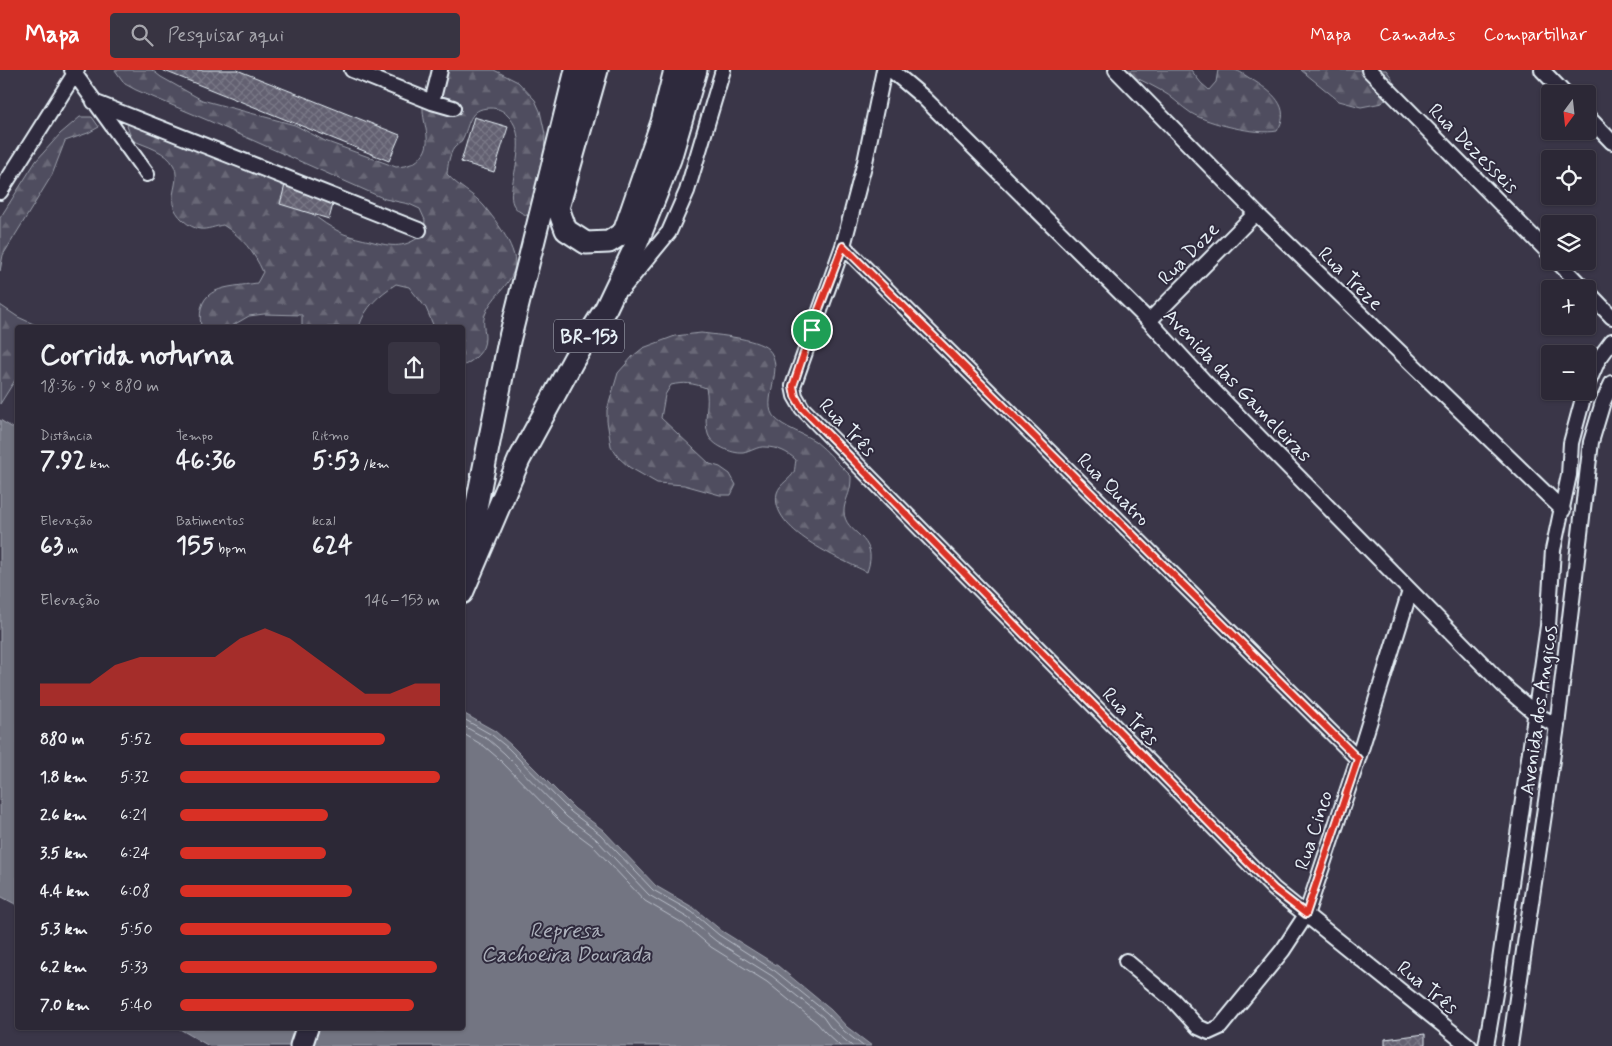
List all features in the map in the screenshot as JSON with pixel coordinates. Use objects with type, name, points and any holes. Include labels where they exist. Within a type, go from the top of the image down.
[{"type":"highway","points":[[465,552],[476,508],[509,341],[576,70]]},
{"type":"highway","points":[[597,70],[558,208],[566,230],[586,243],[609,242],[624,232],[662,122],[675,70]]},
{"type":"highway","name":"BR-153","points":[[465,586],[519,460],[574,359],[606,308],[637,243],[670,159],[696,70]]},
{"type":"highway","points":[[301,1046],[306,1030]]},
{"type":"street","points":[[352,70],[432,102],[453,108]]},
{"type":"street","points":[[432,102],[440,70]]},
{"type":"street","points":[[606,308],[669,232],[687,191],[723,70]]},
{"type":"street","points":[[843,246],[865,162],[884,70]]},
{"type":"street","name":"Avenida das Gameleiras","points":[[891,70],[923,97],[1149,321],[1204,381],[1508,690],[1536,714],[1557,726]]},
{"type":"street","name":"Rua Treze","points":[[1116,70],[1256,213],[1563,510]]},
{"type":"street","name":"Rua Dezesseis","points":[[1369,70],[1541,245]]},
{"type":"street","points":[[1542,70],[1556,85]]},
{"type":"street","points":[[0,192],[74,71],[94,102],[148,174]]},
{"type":"street","points":[[94,102],[418,230]]},
{"type":"street","points":[[1596,125],[1612,142]]},
{"type":"street","name":"Rua Doze","points":[[1149,321],[1256,213]]},
{"type":"street","name":"Rua Três","points":[[843,246],[816,317],[793,386],[795,396],[802,408],[1274,889],[1469,1046]]},
{"type":"street","name":"Rua Quatro","points":[[843,246],[1358,759]]},
{"type":"street","points":[[1566,270],[1575,280]]},
{"type":"street","points":[[1596,300],[1612,317]]},
{"type":"street","points":[[1596,365],[1612,341]]},
{"type":"street","name":"Avenida dos Angicos","points":[[1510,1046],[1557,726],[1592,436],[1603,402],[1612,383]]},
{"type":"street","name":"Avenida dos Angicos","points":[[1486,1046],[1536,714],[1548,626],[1554,550],[1569,475],[1571,443],[1583,400]]},
{"type":"street","name":"Rua Cinco","points":[[1126,960],[1174,1002],[1198,1027],[1209,1032],[1220,1027],[1283,950],[1306,914],[1358,759],[1410,590]]},
{"type":"green space","points":[[115,70],[152,70],[202,100],[295,125],[325,141],[396,167],[415,162],[426,148],[427,135],[423,114],[424,101],[429,89],[442,70],[494,70],[518,82],[535,100],[540,111],[545,134],[543,184],[531,217],[519,211],[512,201],[511,195],[518,155],[518,137],[513,122],[502,111],[493,108],[483,109],[474,114],[462,140],[452,151],[447,174],[484,206],[506,236],[514,254],[515,262],[512,276],[487,309],[484,318],[485,343],[481,351],[465,365],[465,325],[433,325],[426,308],[409,287],[396,284],[373,302],[360,325],[302,325],[302,315],[264,314],[249,316],[233,325],[201,325],[200,313],[203,303],[208,296],[224,288],[257,283],[263,272],[247,245],[223,225],[200,229],[187,224],[180,216],[173,204],[176,180],[174,166],[166,156],[132,140],[127,126],[134,117],[278,181],[300,204],[334,229],[347,235],[385,245],[405,244],[424,233],[425,220],[420,209],[409,204],[385,199],[125,84]]},
{"type":"green space","points":[[1118,70],[1191,70],[1209,90],[1216,82],[1218,70],[1234,70],[1259,84],[1272,94],[1281,107],[1281,122],[1277,131],[1268,132],[1233,128],[1209,121],[1191,113],[1160,90]]},
{"type":"green space","points":[[1301,70],[1386,70],[1392,78],[1393,91],[1382,103],[1361,107],[1339,101]]},
{"type":"green space","points":[[80,117],[92,117],[99,127],[65,141],[52,175],[3,255],[0,271],[0,218],[36,161],[60,134]]},
{"type":"green space","points":[[0,305],[18,317],[36,325],[15,325],[15,380],[0,404]]},
{"type":"green space","points":[[701,333],[755,342],[768,349],[775,365],[770,403],[771,411],[775,418],[815,441],[851,476],[844,511],[850,526],[866,543],[869,550],[870,559],[867,572],[809,542],[784,519],[777,506],[777,493],[794,472],[796,460],[793,457],[786,452],[769,447],[760,447],[738,453],[722,448],[713,442],[708,434],[706,422],[706,388],[689,384],[671,385],[665,395],[661,418],[710,464],[720,467],[730,474],[736,485],[731,495],[720,495],[684,485],[657,483],[629,467],[618,457],[611,446],[607,410],[618,373],[643,348],[675,336]]},
{"type":"water","points":[[0,420],[15,429],[15,904],[0,896]]},
{"type":"water","name":"Represa Cachoeira Dourada","points":[[465,714],[495,731],[511,745],[575,809],[603,830],[656,886],[694,908],[722,931],[778,966],[831,1010],[847,1027],[872,1046],[209,1046],[181,1030],[465,1030]]},
{"type":"building","points":[[162,70],[237,70],[400,135],[389,161]]},
{"type":"building","points":[[474,117],[508,127],[494,172],[461,162]]},
{"type":"building","points":[[285,185],[334,201],[329,219],[280,204]]},
{"type":"building","points":[[1425,1034],[1425,1044],[1421,1046],[1385,1046],[1385,1039]]},
{"type":"route","points":[[843,246],[1358,759],[1306,914],[1274,889],[802,408],[795,396],[793,386],[812,330],[843,246]]}]
